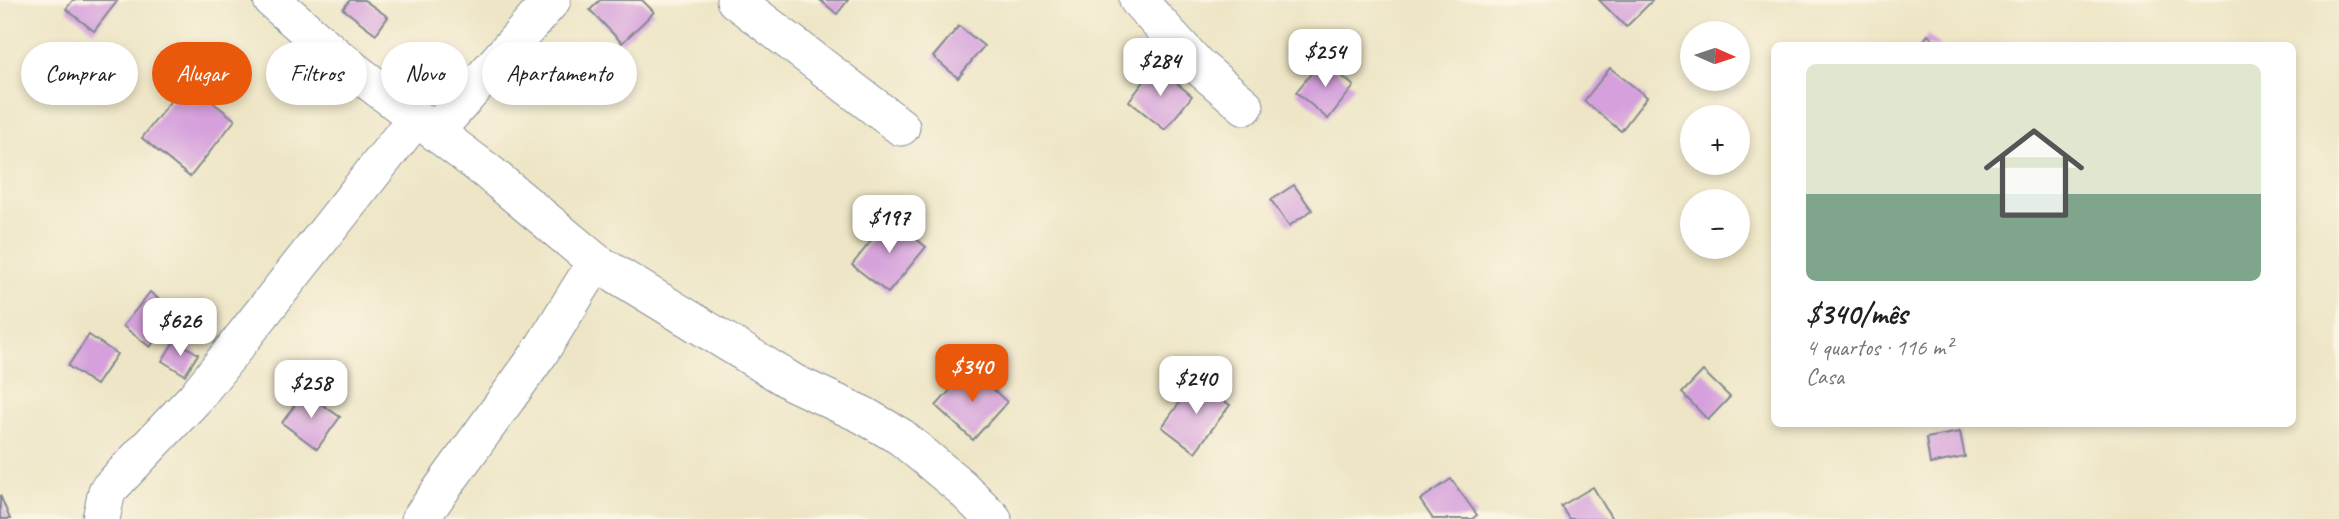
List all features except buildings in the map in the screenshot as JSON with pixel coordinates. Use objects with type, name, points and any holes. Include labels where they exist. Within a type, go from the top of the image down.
[{"type":"street","points":[[272,0],[344,62],[596,262],[794,383],[863,415],[901,437],[961,487],[993,519]]},
{"type":"street","points":[[101,519],[107,491],[195,398],[426,125],[552,0]]},
{"type":"street","points":[[735,0],[901,127]]},
{"type":"street","points":[[1138,0],[1198,66],[1245,106]]},
{"type":"street","points":[[420,519],[539,354],[596,262]]}]
